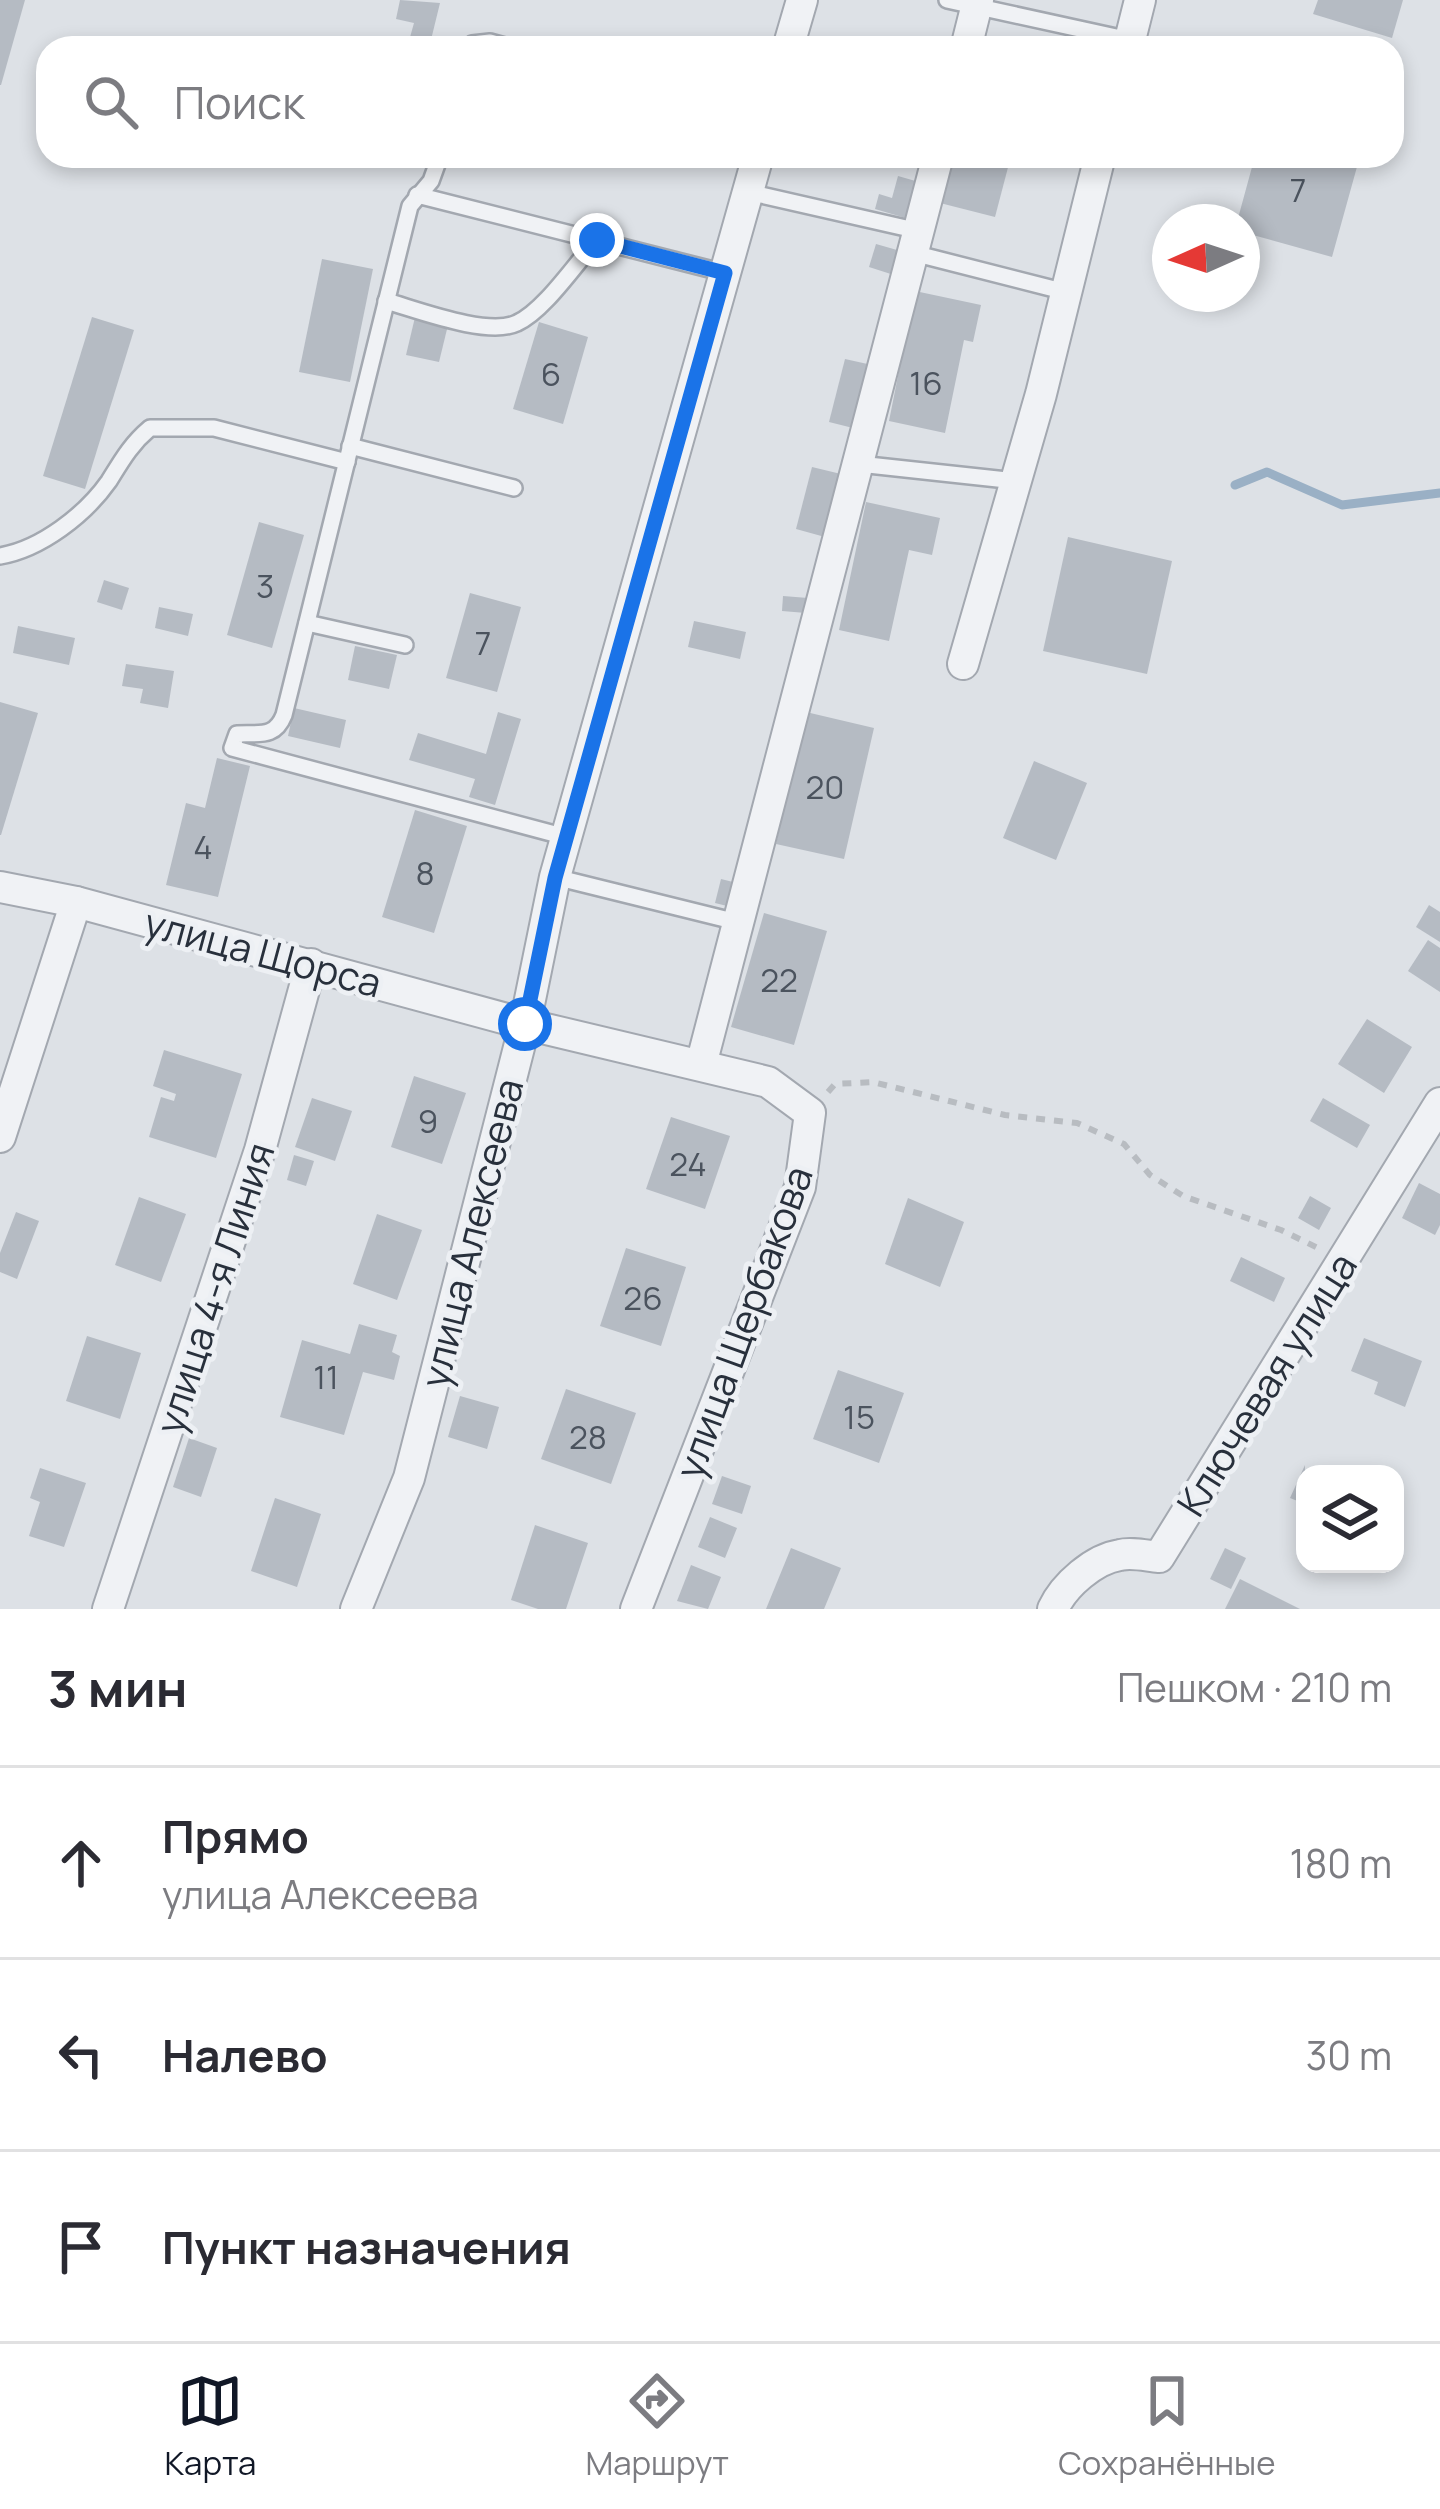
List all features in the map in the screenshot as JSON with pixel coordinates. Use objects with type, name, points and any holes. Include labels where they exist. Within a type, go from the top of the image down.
[{"type":"street","points":[[792,36],[802,0]]},
{"type":"street","points":[[1131,36],[1140,0]]},
{"type":"street","points":[[966,36],[967,2]]},
{"type":"street","name":"улица Алексеева","points":[[356,1609],[409,1478],[525,1024],[555,878],[755,168]]},
{"type":"street","points":[[701,1065],[935,168]]},
{"type":"street","points":[[963,664],[1097,168]]},
{"type":"street","name":"улица Щорса","points":[[0,887],[76,902],[525,1024]]},
{"type":"street","points":[[0,1137],[76,902]]},
{"type":"street","name":"улица 4-я Линия","points":[[108,1609],[260,1150],[311,964]]},
{"type":"street","name":"улица Щербакова","points":[[525,1024],[768,1082],[810,1112],[800,1187],[636,1609]]},
{"type":"street","name":"Ключевая улица","points":[[1054,1609],[1066,1589],[1096,1564],[1121,1554],[1160,1557],[1440,1102]]},
{"type":"lane","points":[[967,2],[1098,36]]},
{"type":"lane","points":[[436,168],[431,182],[410,206],[279,729],[270,734],[237,734],[232,748],[566,837]]},
{"type":"lane","points":[[748,192],[1066,292]]},
{"type":"lane","points":[[417,195],[725,273]]},
{"type":"lane","points":[[386,301],[494,328],[514,325],[535,310],[597,240]]},
{"type":"lane","points":[[0,556],[15,553],[68,522],[93,499],[121,458],[150,428],[214,428],[514,488]]},
{"type":"lane","points":[[859,464],[1016,481]]},
{"type":"lane","points":[[307,623],[405,645]]},
{"type":"lane","points":[[555,878],[736,922]]},
{"type":"path","points":[[810,1112],[835,1084],[873,1082],[1024,1119],[1077,1124],[1124,1144],[1150,1175],[1183,1196],[1281,1230],[1330,1254]]},
{"type":"building","points":[[0,0],[25,0],[1,85],[0,85]]},
{"type":"building","points":[[400,0],[440,3],[432,36],[410,36],[414,23],[396,19]]},
{"type":"building","points":[[1318,0],[1403,0],[1393,36],[1313,14]]},
{"type":"building","points":[[948,168],[1008,168],[995,217],[940,203]]},
{"type":"building","points":[[1252,168],[1357,168],[1332,257],[1260,237],[1260,204],[1242,204]]},
{"type":"building","points":[[898,176],[919,182],[909,219],[875,209],[879,194],[892,198]]},
{"type":"building","points":[[876,244],[904,252],[897,276],[869,267]]},
{"type":"building","points":[[322,259],[373,269],[350,382],[299,372]]},
{"type":"building","points":[[915,291],[981,305],[973,342],[964,340],[945,433],[889,421]]},
{"type":"building","points":[[416,313],[449,321],[439,362],[406,355]]},
{"type":"building","points":[[92,317],[134,330],[85,489],[43,476]]},
{"type":"building","points":[[539,322],[588,337],[563,424],[513,409]]},
{"type":"building","points":[[845,359],[872,365],[857,429],[829,422]]},
{"type":"building","points":[[812,467],[841,474],[825,537],[796,529]]},
{"type":"building","points":[[866,502],[940,518],[932,555],[909,550],[889,641],[839,630]]},
{"type":"building","points":[[259,522],[304,535],[272,648],[227,635]]},
{"type":"building","points":[[1068,537],[1172,561],[1147,674],[1043,651]]},
{"type":"building","points":[[104,580],[129,588],[122,610],[97,602]]},
{"type":"building","points":[[470,593],[521,607],[497,692],[446,678]]},
{"type":"building","points":[[783,596],[808,598],[806,613],[782,611]]},
{"type":"building","points":[[159,607],[193,614],[188,636],[155,628]]},
{"type":"building","points":[[694,621],[746,632],[740,659],[688,647]]},
{"type":"building","points":[[18,626],[75,638],[69,665],[13,653]]},
{"type":"building","points":[[355,646],[397,655],[389,689],[348,680]]},
{"type":"building","points":[[126,664],[174,671],[168,708],[140,703],[143,689],[122,686]]},
{"type":"building","points":[[0,702],[38,713],[1,835],[0,835]]},
{"type":"building","points":[[294,708],[346,720],[340,748],[288,736]]},
{"type":"building","points":[[498,712],[521,719],[495,805],[469,797],[475,779],[409,760],[418,733],[486,754]]},
{"type":"building","points":[[806,712],[874,728],[844,859],[776,844]]},
{"type":"building","points":[[217,758],[250,766],[218,897],[166,885],[186,803],[205,808]]},
{"type":"building","points":[[1034,761],[1087,783],[1056,860],[1003,838]]},
{"type":"building","points":[[415,810],[467,826],[434,933],[382,917]]},
{"type":"building","points":[[721,879],[741,884],[735,908],[715,903]]},
{"type":"building","points":[[1429,905],[1440,912],[1440,942],[1416,927]]},
{"type":"building","points":[[764,913],[827,931],[794,1045],[731,1027]]},
{"type":"building","points":[[1428,940],[1440,948],[1440,992],[1408,971]]},
{"type":"building","points":[[1367,1019],[1412,1047],[1384,1093],[1338,1064]]},
{"type":"building","points":[[164,1050],[242,1074],[216,1158],[149,1137],[161,1097],[174,1101],[176,1094],[153,1086]]},
{"type":"building","points":[[414,1076],[466,1093],[442,1164],[391,1147]]},
{"type":"building","points":[[312,1098],[352,1111],[335,1161],[295,1147]]},
{"type":"building","points":[[1323,1098],[1370,1125],[1357,1148],[1310,1121]]},
{"type":"building","points":[[671,1117],[730,1136],[705,1209],[646,1189]]},
{"type":"building","points":[[294,1155],[314,1161],[306,1186],[287,1180]]},
{"type":"building","points":[[1419,1183],[1440,1194],[1440,1225],[1435,1235],[1402,1218]]},
{"type":"building","points":[[1310,1196],[1331,1208],[1319,1230],[1298,1218]]},
{"type":"building","points":[[139,1197],[186,1214],[161,1282],[115,1265]]},
{"type":"building","points":[[908,1198],[964,1222],[940,1287],[885,1264]]},
{"type":"building","points":[[16,1212],[39,1221],[17,1279],[0,1272],[0,1253]]},
{"type":"building","points":[[377,1214],[422,1230],[397,1300],[353,1284]]},
{"type":"building","points":[[626,1248],[686,1267],[661,1346],[600,1326]]},
{"type":"building","points":[[1241,1257],[1285,1278],[1274,1302],[1230,1281]]},
{"type":"building","points":[[359,1324],[397,1335],[392,1352],[400,1356],[394,1380],[363,1372],[344,1435],[280,1417],[302,1340],[350,1354]]},
{"type":"building","points":[[87,1336],[141,1353],[120,1419],[66,1401]]},
{"type":"building","points":[[1364,1338],[1422,1361],[1405,1407],[1374,1394],[1378,1382],[1351,1371]]},
{"type":"building","points":[[838,1370],[904,1393],[879,1463],[813,1439]]},
{"type":"building","points":[[566,1389],[636,1413],[611,1484],[541,1459]]},
{"type":"building","points":[[460,1396],[499,1407],[487,1449],[448,1437]]},
{"type":"building","points":[[189,1438],[217,1448],[201,1497],[173,1487]]},
{"type":"building","points":[[40,1468],[86,1483],[64,1547],[29,1536],[40,1502],[30,1498]]},
{"type":"building","points":[[722,1476],[751,1486],[742,1514],[712,1504]]},
{"type":"building","points":[[275,1498],[321,1514],[297,1587],[251,1571]]},
{"type":"building","points":[[710,1517],[737,1528],[725,1558],[698,1547]]},
{"type":"building","points":[[535,1525],[588,1543],[566,1609],[538,1609],[511,1600]]},
{"type":"building","points":[[791,1548],[841,1568],[824,1609],[766,1609]]},
{"type":"building","points":[[1225,1548],[1246,1558],[1231,1589],[1210,1579]]},
{"type":"building","points":[[691,1565],[721,1577],[708,1609],[677,1601]]},
{"type":"building","points":[[1240,1579],[1300,1609],[1225,1609]]},
{"type":"waterway","points":[[1235,485],[1267,472],[1342,505],[1440,493]]},
{"type":"route","points":[[525,1024],[555,878],[725,273],[597,240]]}]
